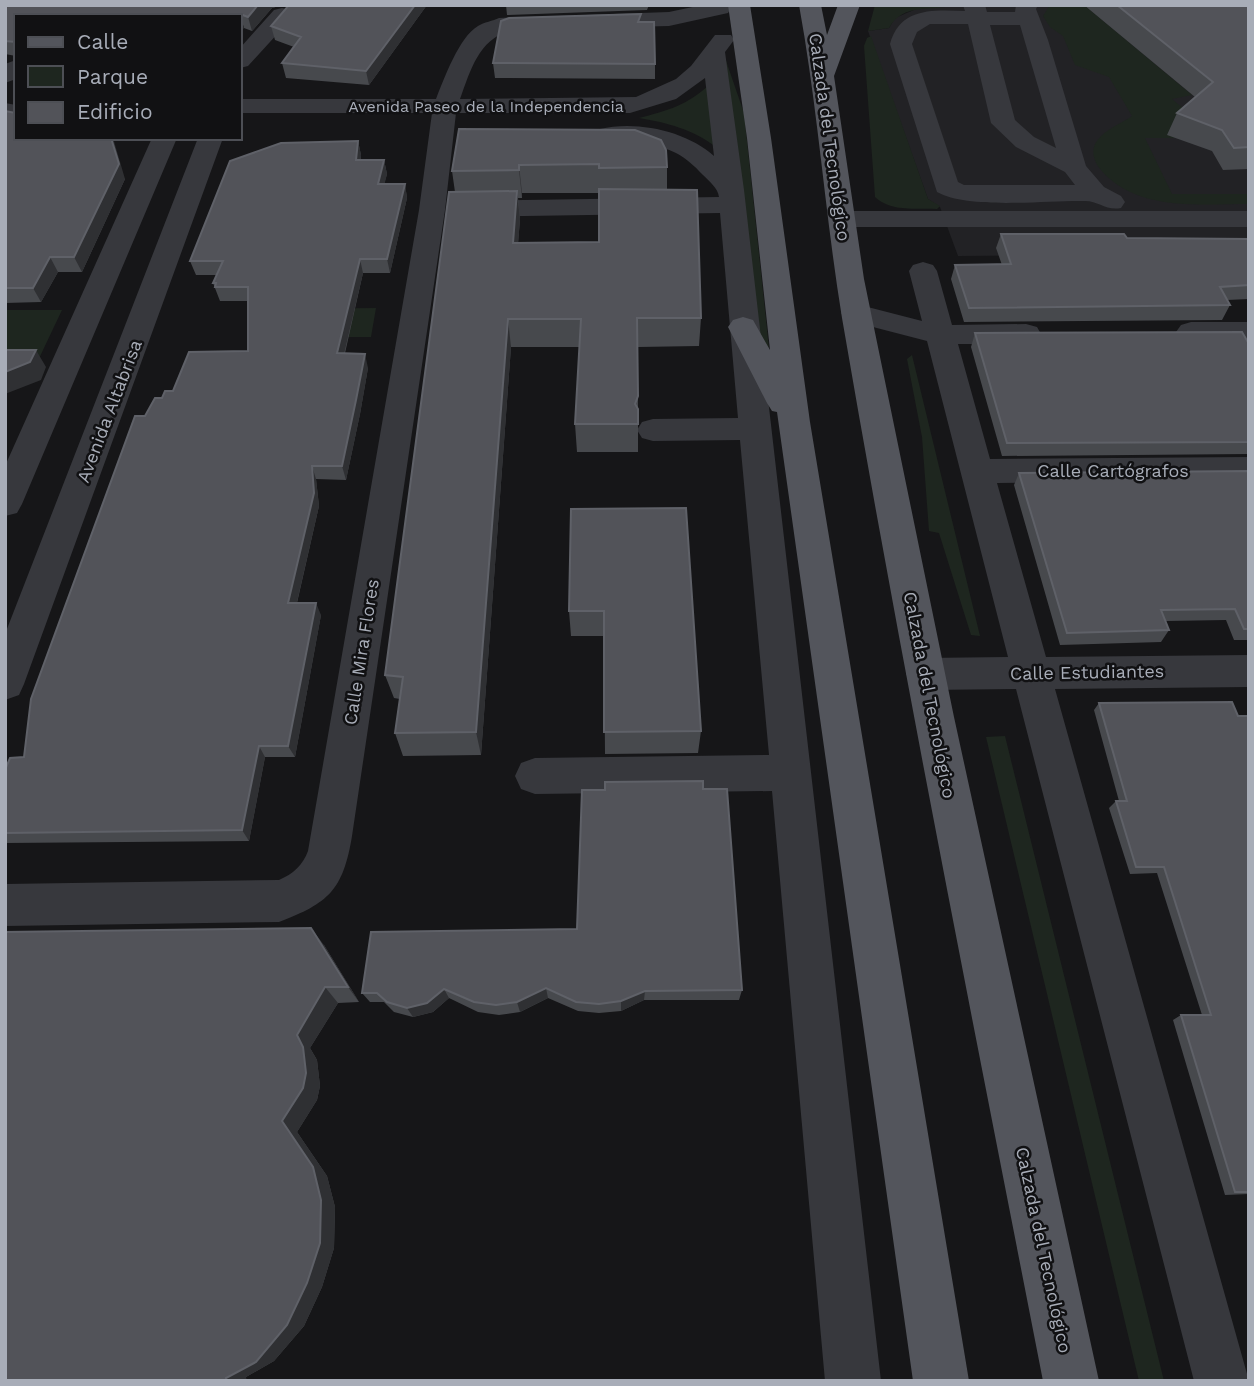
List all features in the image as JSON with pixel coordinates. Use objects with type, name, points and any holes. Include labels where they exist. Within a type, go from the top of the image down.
[{"type":"main road","name":"Calzada del Tecnológico","points":[[810,5],[824,74],[856,313],[925,674],[1071,1381]]},
{"type":"main road","points":[[824,74],[849,5]]},
{"type":"main road","points":[[731,11],[759,138],[774,425],[941,1381]]},
{"type":"street","name":"Calle Mira Flores","points":[[5,905],[279,901],[296,896],[317,881],[325,865],[337,803],[432,210],[442,127],[459,70],[478,38],[494,27],[520,21],[621,22],[731,11]]},
{"type":"street","name":"Avenida Paseo de la Independencia","points":[[242,106],[442,127],[652,101],[674,92],[699,71],[713,50],[731,11]]},
{"type":"street","points":[[975,11],[1003,123],[1011,174]]},
{"type":"street","points":[[1095,193],[1074,167],[1028,12],[975,11],[929,17],[913,21],[904,31],[901,44],[946,186],[959,193],[1011,174],[1095,193],[1153,227],[1249,219]]},
{"type":"street","points":[[242,59],[282,15]]},
{"type":"street","points":[[713,50],[743,327],[774,425],[789,773],[853,1381]]},
{"type":"street","points":[[1003,123],[1025,142],[1074,167]]},
{"type":"street","name":"Avenida Paseo de la Independencia","points":[[590,134],[654,138],[677,143],[693,151],[731,197]]},
{"type":"street","points":[[5,504],[164,140]]},
{"type":"street","name":"Avenida Altabrisa","points":[[5,684],[210,140]]},
{"type":"street","points":[[432,210],[731,197]]},
{"type":"street","points":[[843,226],[1153,227],[1249,233]]},
{"type":"street","points":[[923,271],[1222,1381]]},
{"type":"street","points":[[856,313],[940,335],[1048,334]]},
{"type":"street","points":[[1168,333],[1249,332]]},
{"type":"street","points":[[653,430],[774,425]]},
{"type":"street","points":[[5,431],[38,430]]},
{"type":"street","name":"Calle Cartógrafos","points":[[977,471],[1249,469]]},
{"type":"street","name":"Calle Estudiantes","points":[[925,674],[1249,671]]},
{"type":"street","points":[[535,776],[789,773]]},
{"type":"shaded area","points":[[954,5],[1249,5],[1249,253],[958,256],[940,207],[928,199],[868,31],[889,28],[895,18],[916,9]]},
{"type":"green space","points":[[875,5],[954,5],[910,11],[902,14],[889,28],[868,31]]},
{"type":"green space","points":[[1050,5],[1084,5],[1192,95],[1172,99],[1195,118],[1179,138],[1145,138],[1172,194],[1249,194],[1249,204],[1170,203],[1151,199],[1116,184],[1101,170],[1094,156],[1095,145],[1104,133],[1132,116],[1109,77],[1075,65],[1063,36],[1050,27],[1043,16]]},
{"type":"green space","points":[[871,36],[928,199],[940,206],[937,209],[896,207],[875,197],[864,46],[867,38]]},
{"type":"green space","points":[[723,52],[744,113],[770,358],[753,322]]},
{"type":"green space","points":[[709,85],[716,147],[679,128],[639,118],[685,102]]},
{"type":"green space","points":[[376,308],[371,337],[272,337],[279,309]]},
{"type":"green space","points":[[5,310],[62,310],[34,369],[5,369]]},
{"type":"green space","points":[[912,355],[980,636],[971,635],[939,533],[929,531],[922,437],[907,359]]},
{"type":"green space","points":[[1005,736],[1164,1381],[1139,1381],[986,737]]},
{"type":"building","points":[[5,5],[258,5],[248,17],[242,14],[14,14],[14,42],[5,41]]},
{"type":"building","points":[[289,5],[415,5],[366,71],[282,63],[301,37],[271,26]]},
{"type":"building","points":[[1117,5],[1249,5],[1249,147],[1234,148],[1222,130],[1177,113],[1213,82]]},
{"type":"building","points":[[641,14],[638,22],[654,22],[655,64],[493,63],[501,21],[509,18]]},
{"type":"building","points":[[5,111],[14,113],[14,140],[112,140],[119,164],[74,257],[50,257],[33,288],[5,288]]},
{"type":"building","points":[[459,129],[635,130],[661,140],[666,150],[667,167],[519,165],[519,170],[452,171]]},
{"type":"building","points":[[358,141],[356,160],[384,160],[378,184],[405,184],[387,259],[360,259],[337,353],[365,354],[342,466],[312,466],[314,493],[288,603],[316,603],[288,746],[259,746],[242,830],[5,833],[5,770],[10,758],[24,757],[31,699],[135,416],[145,416],[155,398],[162,398],[165,391],[173,391],[189,352],[248,351],[248,287],[215,287],[216,283],[213,283],[223,261],[190,261],[230,161],[281,143]]},
{"type":"building","points":[[599,189],[697,190],[701,318],[637,318],[638,396],[635,404],[638,409],[638,424],[575,424],[581,319],[508,319],[476,732],[395,733],[403,677],[385,675],[449,192],[517,191],[513,243],[599,242]]},
{"type":"building","points":[[1001,234],[1124,234],[1127,238],[1249,239],[1249,285],[1220,287],[1230,305],[969,308],[955,265],[1011,264]]},
{"type":"building","points":[[1242,332],[1249,344],[1249,442],[1007,443],[975,333]]},
{"type":"building","points":[[5,350],[36,350],[30,362],[5,372]]},
{"type":"building","points":[[1249,471],[1249,629],[1244,629],[1235,609],[1161,610],[1169,630],[1067,633],[1019,473]]},
{"type":"building","points":[[686,508],[701,731],[604,732],[604,611],[569,611],[571,509]]},
{"type":"building","points":[[1232,702],[1238,716],[1249,716],[1249,1192],[1235,1192],[1181,1015],[1211,1015],[1164,867],[1136,867],[1116,801],[1127,801],[1099,703]]},
{"type":"building","points":[[703,781],[703,789],[727,789],[742,990],[645,991],[621,1001],[599,1004],[576,1002],[546,988],[517,1002],[496,1005],[474,1002],[444,989],[427,1003],[407,1008],[387,1002],[377,993],[362,993],[371,932],[577,929],[582,790],[605,790],[605,782]]},
{"type":"building","points":[[311,928],[348,987],[325,987],[297,1035],[303,1047],[306,1073],[303,1088],[282,1121],[313,1167],[321,1200],[320,1243],[307,1283],[287,1325],[256,1362],[226,1378],[227,1381],[5,1381],[5,932]]}]
